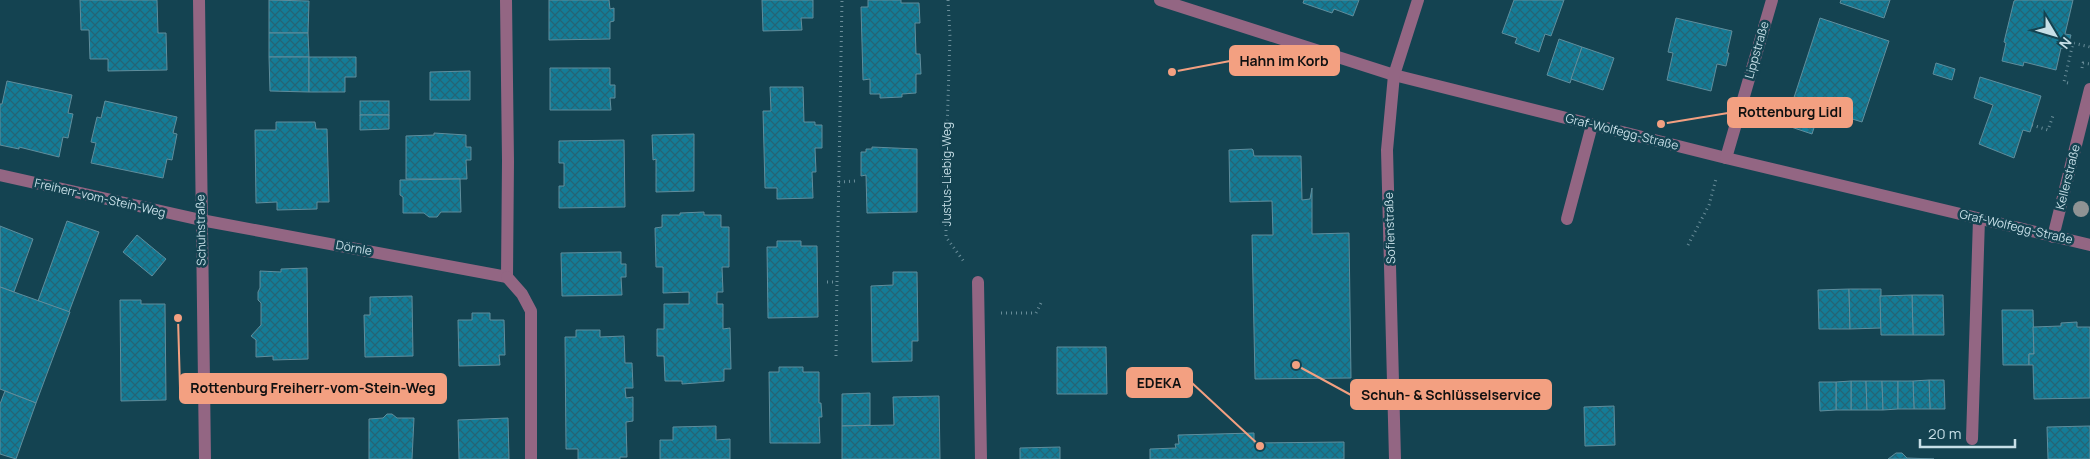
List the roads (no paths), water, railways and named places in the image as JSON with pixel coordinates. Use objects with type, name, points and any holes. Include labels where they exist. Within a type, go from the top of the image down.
[{"type":"street","name":"Schuhstraße","points":[[200,0],[205,459]]},
{"type":"street","points":[[506,0],[507,277],[522,294],[531,311],[531,459]]},
{"type":"street","name":"Graf-Wolfegg-Straße","points":[[1160,0],[1394,76],[2090,245]]},
{"type":"street","name":"Sofienstraße","points":[[1395,459],[1387,150],[1394,76],[1418,0]]},
{"type":"street","name":"Lippstraße","points":[[1726,158],[1772,0]]},
{"type":"street","name":"Kellerstraße","points":[[2053,236],[2090,89]]},
{"type":"street","points":[[1567,219],[1592,125]]},
{"type":"street","name":"Freiherr-vom-Stein-Weg","points":[[0,176],[201,220]]},
{"type":"street","points":[[1972,439],[1979,219]]},
{"type":"street","name":"Dörnle","points":[[201,220],[507,277]]},
{"type":"street","points":[[978,282],[982,459]]},
{"type":"place","name":"Hahn im Korb","points":[[1172,72]]},
{"type":"place","name":"Rottenburg Lidl","points":[[1661,124]]},
{"type":"place","name":"Rottenburg Freiherr-vom-Stein-Weg","points":[[178,318]]},
{"type":"place","name":"Schuh- & Schlüsselservice","points":[[1296,365]]},
{"type":"place","name":"EDEKA","points":[[1260,446]]}]
